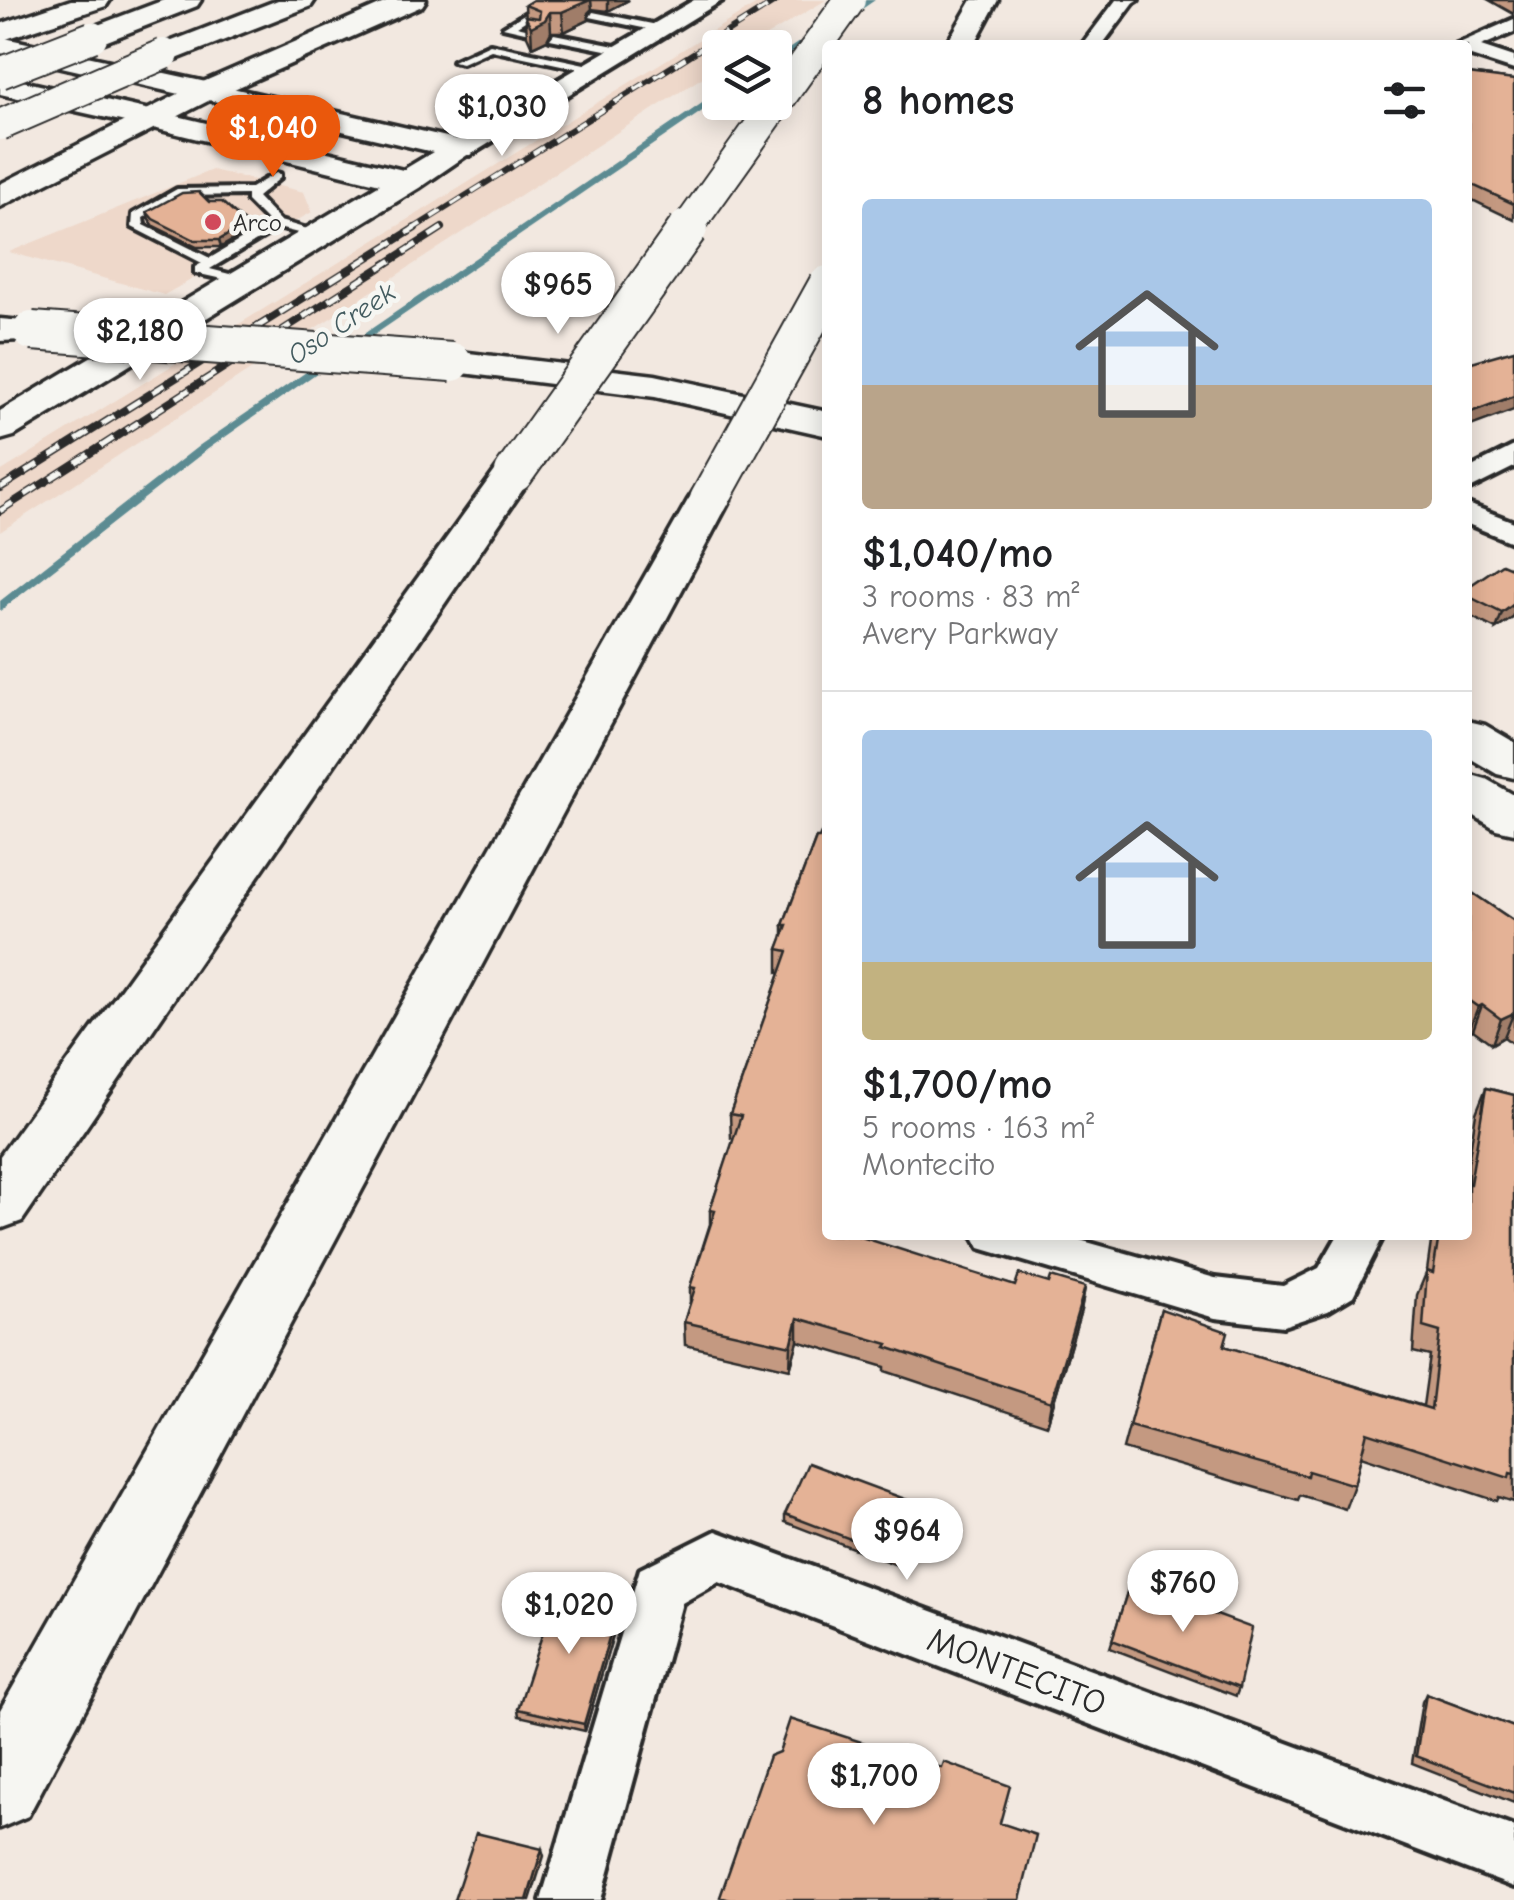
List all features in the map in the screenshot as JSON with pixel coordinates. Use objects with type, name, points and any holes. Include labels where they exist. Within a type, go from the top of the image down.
[{"type":"main road","points":[[0,33],[97,0]]},
{"type":"main road","points":[[0,73],[188,0]]},
{"type":"main road","points":[[0,126],[164,54],[302,0]]},
{"type":"main road","points":[[0,197],[206,91],[412,0]]},
{"type":"main road","points":[[0,1204],[850,0]]},
{"type":"main road","points":[[963,40],[985,0]]},
{"type":"main road","points":[[0,46],[460,149]]},
{"type":"main road","points":[[0,85],[408,181]]},
{"type":"main road","points":[[0,428],[460,149]]},
{"type":"main road","points":[[0,1788],[822,297]]},
{"type":"main road","points":[[16,331],[452,362],[655,386],[822,423]]},
{"type":"main road","points":[[1472,738],[1514,764]]},
{"type":"main road","points":[[1472,763],[1514,786]]},
{"type":"main road","points":[[1472,792],[1514,817]]},
{"type":"street","points":[[460,149],[711,0]]},
{"type":"street","points":[[1096,40],[1125,0]]},
{"type":"street","points":[[1472,43],[1514,25]]},
{"type":"street","points":[[1472,48],[1514,64]]},
{"type":"street","points":[[1472,480],[1514,455]]},
{"type":"street","points":[[1472,514],[1514,534]]},
{"type":"street","points":[[1013,1240],[1215,1298],[1283,1306],[1311,1297],[1336,1282],[1358,1240]]},
{"type":"street","name":"MONTECITO","points":[[571,1900],[659,1588],[716,1556],[1507,1857],[1514,1856]]},
{"type":"lane","points":[[534,33],[508,26],[554,0]]},
{"type":"lane","points":[[1125,0],[1132,0]]},
{"type":"lane","points":[[605,6],[593,15],[662,29]]},
{"type":"lane","points":[[554,37],[624,51]]},
{"type":"lane","points":[[458,60],[486,47],[594,69]]},
{"type":"lane","points":[[276,176],[254,191],[251,198],[276,224],[322,235]]},
{"type":"lane","points":[[210,263],[138,227],[136,217],[181,192],[254,191]]},
{"type":"lane","points":[[244,282],[199,270],[276,224]]},
{"type":"shaded area","points":[[763,0],[826,0],[776,30],[715,30]]},
{"type":"shaded area","points":[[702,38],[702,78],[0,532],[0,472]]},
{"type":"shaded area","points":[[212,170],[304,192],[312,212],[164,295],[9,252]]},
{"type":"building","points":[[533,0],[588,1],[562,12],[550,12],[545,20],[531,27],[525,16],[539,18],[540,11],[525,5]]},
{"type":"building","points":[[1472,75],[1514,80],[1514,204],[1472,185]]},
{"type":"building","name":"Arco","points":[[199,192],[209,202],[222,202],[246,224],[219,240],[195,240],[153,219],[147,212],[182,193]]},
{"type":"building","points":[[1514,350],[1514,396],[1472,412],[1472,362]]},
{"type":"building","points":[[1502,564],[1514,569],[1514,604],[1502,613],[1472,598],[1472,584]]},
{"type":"building","points":[[822,831],[822,1240],[871,1240],[1015,1286],[1019,1274],[1049,1283],[1051,1277],[1085,1287],[1051,1402],[886,1347],[888,1344],[798,1318],[791,1346],[684,1322],[695,1288],[690,1287],[715,1211],[710,1210],[741,1116],[730,1114],[788,951],[778,949],[787,925],[783,925]]},
{"type":"building","points":[[1472,893],[1514,921],[1514,1013],[1501,1019],[1482,1005],[1472,1003]]},
{"type":"building","points":[[1486,1088],[1514,1095],[1514,1474],[1510,1473],[1509,1478],[1367,1432],[1354,1485],[1308,1471],[1307,1476],[1129,1426],[1161,1309],[1228,1332],[1224,1346],[1431,1409],[1440,1332],[1423,1327],[1427,1271],[1433,1273],[1438,1240],[1472,1240],[1472,1172]]},
{"type":"building","points":[[808,1463],[921,1505],[900,1558],[785,1514]]},
{"type":"building","points":[[1130,1583],[1252,1628],[1239,1688],[1112,1640]]},
{"type":"building","points":[[557,1589],[619,1603],[584,1724],[518,1709]]},
{"type":"building","points":[[1426,1694],[1514,1727],[1514,1793],[1416,1756]]},
{"type":"building","points":[[790,1719],[942,1768],[944,1762],[1010,1786],[1000,1823],[1036,1835],[1020,1900],[720,1897],[769,1756],[779,1752]]},
{"type":"building","points":[[476,1833],[542,1849],[527,1900],[454,1900]]},
{"type":"waterway","name":"Oso Creek","points":[[846,16],[871,0]]},
{"type":"waterway","name":"Oso Creek","points":[[792,50],[814,36]]},
{"type":"waterway","name":"Oso Creek","points":[[348,348],[702,107]]},
{"type":"waterway","name":"Oso Creek","points":[[0,607],[204,447],[329,361]]},
{"type":"railway","points":[[411,230],[778,0]]},
{"type":"railway","points":[[0,488],[415,228]]},
{"type":"railway","points":[[0,511],[442,228],[438,230]]},
{"type":"place","name":"Arco","points":[[213,222]]}]
